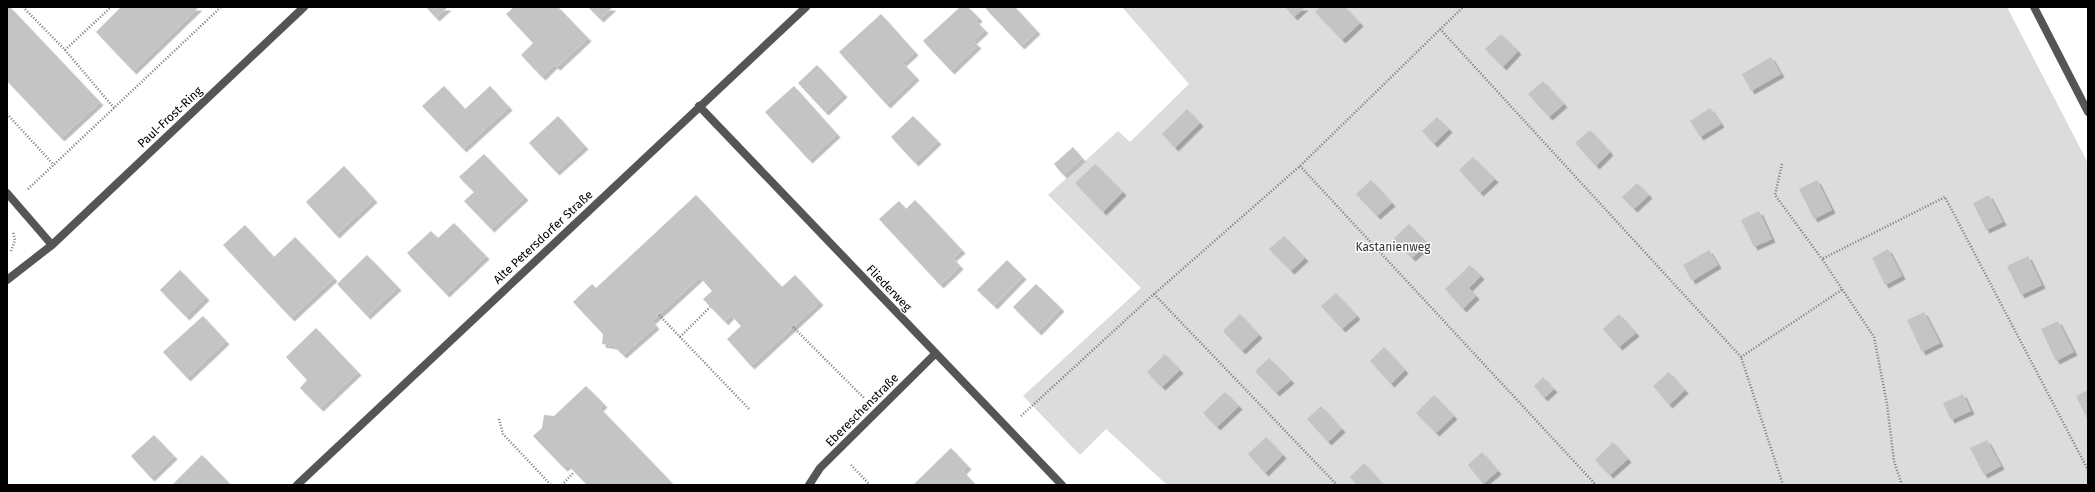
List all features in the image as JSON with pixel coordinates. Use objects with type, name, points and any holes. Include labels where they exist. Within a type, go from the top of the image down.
[{"type":"street","name":"Paul-Frost-Ring","points":[[7,280],[52,245],[304,7]]},
{"type":"street","name":"Alte Petersdorfer Straße","points":[[297,485],[806,7]]},
{"type":"street","points":[[2034,7],[2088,112]]},
{"type":"street","name":"Fliederweg","points":[[699,106],[1062,485]]},
{"type":"street","points":[[7,193],[52,245]]},
{"type":"street","name":"Ebereschenstraße","points":[[809,485],[820,468],[936,354]]},
{"type":"path","points":[[22,7],[65,50],[114,108]]},
{"type":"path","points":[[65,50],[112,7]]},
{"type":"path","points":[[15,201],[221,7]]},
{"type":"path","points":[[1008,429],[1154,294],[1300,166],[1463,7]]},
{"type":"path","points":[[1440,29],[1741,357],[1783,485]]},
{"type":"path","points":[[7,114],[54,165]]},
{"type":"path","points":[[1782,164],[1775,195],[1843,289],[1874,337],[1887,404],[1894,461],[1902,485]]},
{"type":"path","points":[[1300,166],[1596,485]]},
{"type":"path","points":[[1822,259],[1945,197],[2088,470]]},
{"type":"path","points":[[9,258],[15,240],[13,229]]},
{"type":"path","points":[[1741,357],[1843,289]]},
{"type":"path","points":[[1154,294],[1337,485]]},
{"type":"path","points":[[680,337],[710,307]]},
{"type":"path","points":[[659,315],[750,410]]},
{"type":"path","points":[[793,327],[877,412]]},
{"type":"path","points":[[499,419],[503,434],[551,485]]},
{"type":"path","points":[[838,451],[870,485]]},
{"type":"path","points":[[562,485],[574,472]]},
{"type":"green space","name":"Kastanienweg","points":[[1122,7],[2007,7],[2088,163],[2088,485],[1167,485],[1106,429],[1080,455],[1023,396],[1141,288],[1048,195],[1118,131],[1130,142],[1189,84]]},
{"type":"building","points":[[7,7],[10,7],[100,102],[61,138],[7,81]]},
{"type":"building","points":[[121,7],[199,7],[133,71],[96,32]]},
{"type":"building","points":[[426,7],[448,7],[436,18]]},
{"type":"building","points":[[514,7],[558,7],[588,38],[557,67],[554,65],[542,77],[521,55],[533,43],[506,14]]},
{"type":"building","points":[[588,7],[613,7],[600,19]]},
{"type":"building","points":[[960,7],[968,7],[979,18],[976,21],[985,30],[973,41],[978,45],[951,71],[923,41]]},
{"type":"building","points":[[987,7],[1015,7],[1037,31],[1021,46],[986,9]]},
{"type":"building","points":[[1285,7],[1305,7],[1294,17]]},
{"type":"building","points":[[1320,7],[1345,7],[1360,23],[1342,40],[1315,12]]},
{"type":"building","points":[[881,14],[915,52],[903,63],[916,77],[887,105],[839,52]]},
{"type":"building","points":[[1501,34],[1518,51],[1503,67],[1485,49]]},
{"type":"building","points":[[1771,57],[1781,74],[1751,91],[1742,74]]},
{"type":"building","points":[[817,65],[844,94],[825,112],[798,83]]},
{"type":"building","points":[[1543,81],[1564,104],[1549,117],[1528,94]]},
{"type":"building","points":[[444,86],[465,109],[490,86],[509,107],[463,149],[422,106]]},
{"type":"building","points":[[794,86],[837,134],[809,160],[765,112]]},
{"type":"building","points":[[1710,108],[1721,124],[1700,137],[1690,121]]},
{"type":"building","points":[[1187,109],[1200,123],[1175,148],[1162,134]]},
{"type":"building","points":[[558,116],[585,146],[556,172],[529,143]]},
{"type":"building","points":[[913,116],[938,141],[915,163],[891,137]]},
{"type":"building","points":[[1437,117],[1449,129],[1434,144],[1422,131]]},
{"type":"building","points":[[1590,130],[1610,152],[1596,166],[1575,143]]},
{"type":"building","points":[[1073,147],[1082,158],[1063,175],[1054,164]]},
{"type":"building","points":[[484,154],[525,197],[491,229],[464,201],[474,192],[459,177]]},
{"type":"building","points":[[1473,157],[1495,179],[1480,193],[1459,170]]},
{"type":"building","points":[[1095,164],[1123,192],[1103,212],[1075,183]]},
{"type":"building","points":[[344,166],[374,199],[336,235],[306,202]]},
{"type":"building","points":[[1371,180],[1392,203],[1377,216],[1356,194]]},
{"type":"building","points":[[1817,180],[1832,210],[1814,219],[1799,189]]},
{"type":"building","points":[[1637,183],[1649,195],[1634,209],[1622,197]]},
{"type":"building","points":[[696,195],[782,287],[795,275],[820,302],[751,366],[727,339],[741,326],[731,315],[725,322],[703,299],[712,291],[700,277],[652,321],[656,326],[623,355],[614,346],[602,344],[603,334],[573,302],[592,284],[596,288]]},
{"type":"building","points":[[1989,195],[2003,222],[1986,230],[1973,203]]},
{"type":"building","points":[[915,200],[962,250],[953,258],[960,266],[940,285],[879,219],[899,201],[906,209]]},
{"type":"building","points":[[1759,211],[1772,239],[1754,247],[1741,220]]},
{"type":"building","points":[[454,223],[486,256],[446,294],[407,253],[431,231],[438,238]]},
{"type":"building","points":[[1409,224],[1428,244],[1412,258],[1393,239]]},
{"type":"building","points":[[245,225],[274,257],[295,237],[334,278],[291,318],[223,245]]},
{"type":"building","points":[[1284,236],[1305,258],[1291,271],[1269,249]]},
{"type":"building","points":[[1888,249],[1902,276],[1885,285],[1872,258]]},
{"type":"building","points":[[1709,250],[1718,265],[1692,281],[1683,265]]},
{"type":"building","points":[[367,255],[398,287],[367,316],[337,284]]},
{"type":"building","points":[[2028,256],[2042,285],[2021,295],[2007,266]]},
{"type":"building","points":[[1007,260],[1023,276],[994,306],[977,290]]},
{"type":"building","points":[[1470,265],[1481,276],[1469,288],[1476,296],[1463,309],[1445,289]]},
{"type":"building","points":[[180,270],[206,297],[186,317],[160,290]]},
{"type":"building","points":[[1036,284],[1061,308],[1038,332],[1013,307]]},
{"type":"building","points":[[1336,293],[1357,316],[1342,329],[1321,306]]},
{"type":"building","points":[[1924,312],[1940,343],[1922,352],[1907,320]]},
{"type":"building","points":[[1240,314],[1259,335],[1242,351],[1223,331]]},
{"type":"building","points":[[1619,314],[1636,333],[1619,347],[1603,329]]},
{"type":"building","points":[[203,316],[226,341],[187,378],[163,352]]},
{"type":"building","points":[[2058,321],[2074,352],[2056,361],[2041,329]]},
{"type":"building","points":[[316,328],[358,372],[320,408],[300,388],[307,380],[286,357]]},
{"type":"building","points":[[1384,347],[1405,370],[1391,384],[1370,361]]},
{"type":"building","points":[[1165,354],[1180,370],[1162,387],[1147,372]]},
{"type":"building","points":[[1269,358],[1291,380],[1276,393],[1255,371]]},
{"type":"building","points":[[1669,372],[1685,390],[1669,405],[1653,386]]},
{"type":"building","points":[[1543,377],[1554,389],[1544,398],[1534,386]]},
{"type":"building","points":[[586,386],[604,404],[600,408],[674,485],[587,485],[568,465],[564,468],[533,436],[542,428],[544,415],[554,416]]},
{"type":"building","points":[[2088,390],[2088,421],[2076,396]]},
{"type":"building","points":[[1225,392],[1239,406],[1217,427],[1203,413]]},
{"type":"building","points":[[1963,394],[1971,411],[1951,420],[1943,403]]},
{"type":"building","points":[[1434,395],[1454,416],[1436,433],[1416,413]]},
{"type":"building","points":[[1321,406],[1342,429],[1328,442],[1307,419]]},
{"type":"building","points":[[154,435],[174,456],[151,478],[131,456]]},
{"type":"building","points":[[1266,437],[1283,455],[1265,473],[1248,454]]},
{"type":"building","points":[[1987,440],[2001,466],[1984,475],[1970,448]]},
{"type":"building","points":[[1613,442],[1628,459],[1610,475],[1595,460]]},
{"type":"building","points":[[951,448],[968,466],[963,471],[976,485],[913,485]]},
{"type":"building","points":[[1482,452],[1498,471],[1483,484],[1468,465]]},
{"type":"building","points":[[202,455],[231,485],[172,485]]},
{"type":"building","points":[[1364,463],[1384,485],[1357,485],[1350,477]]}]
